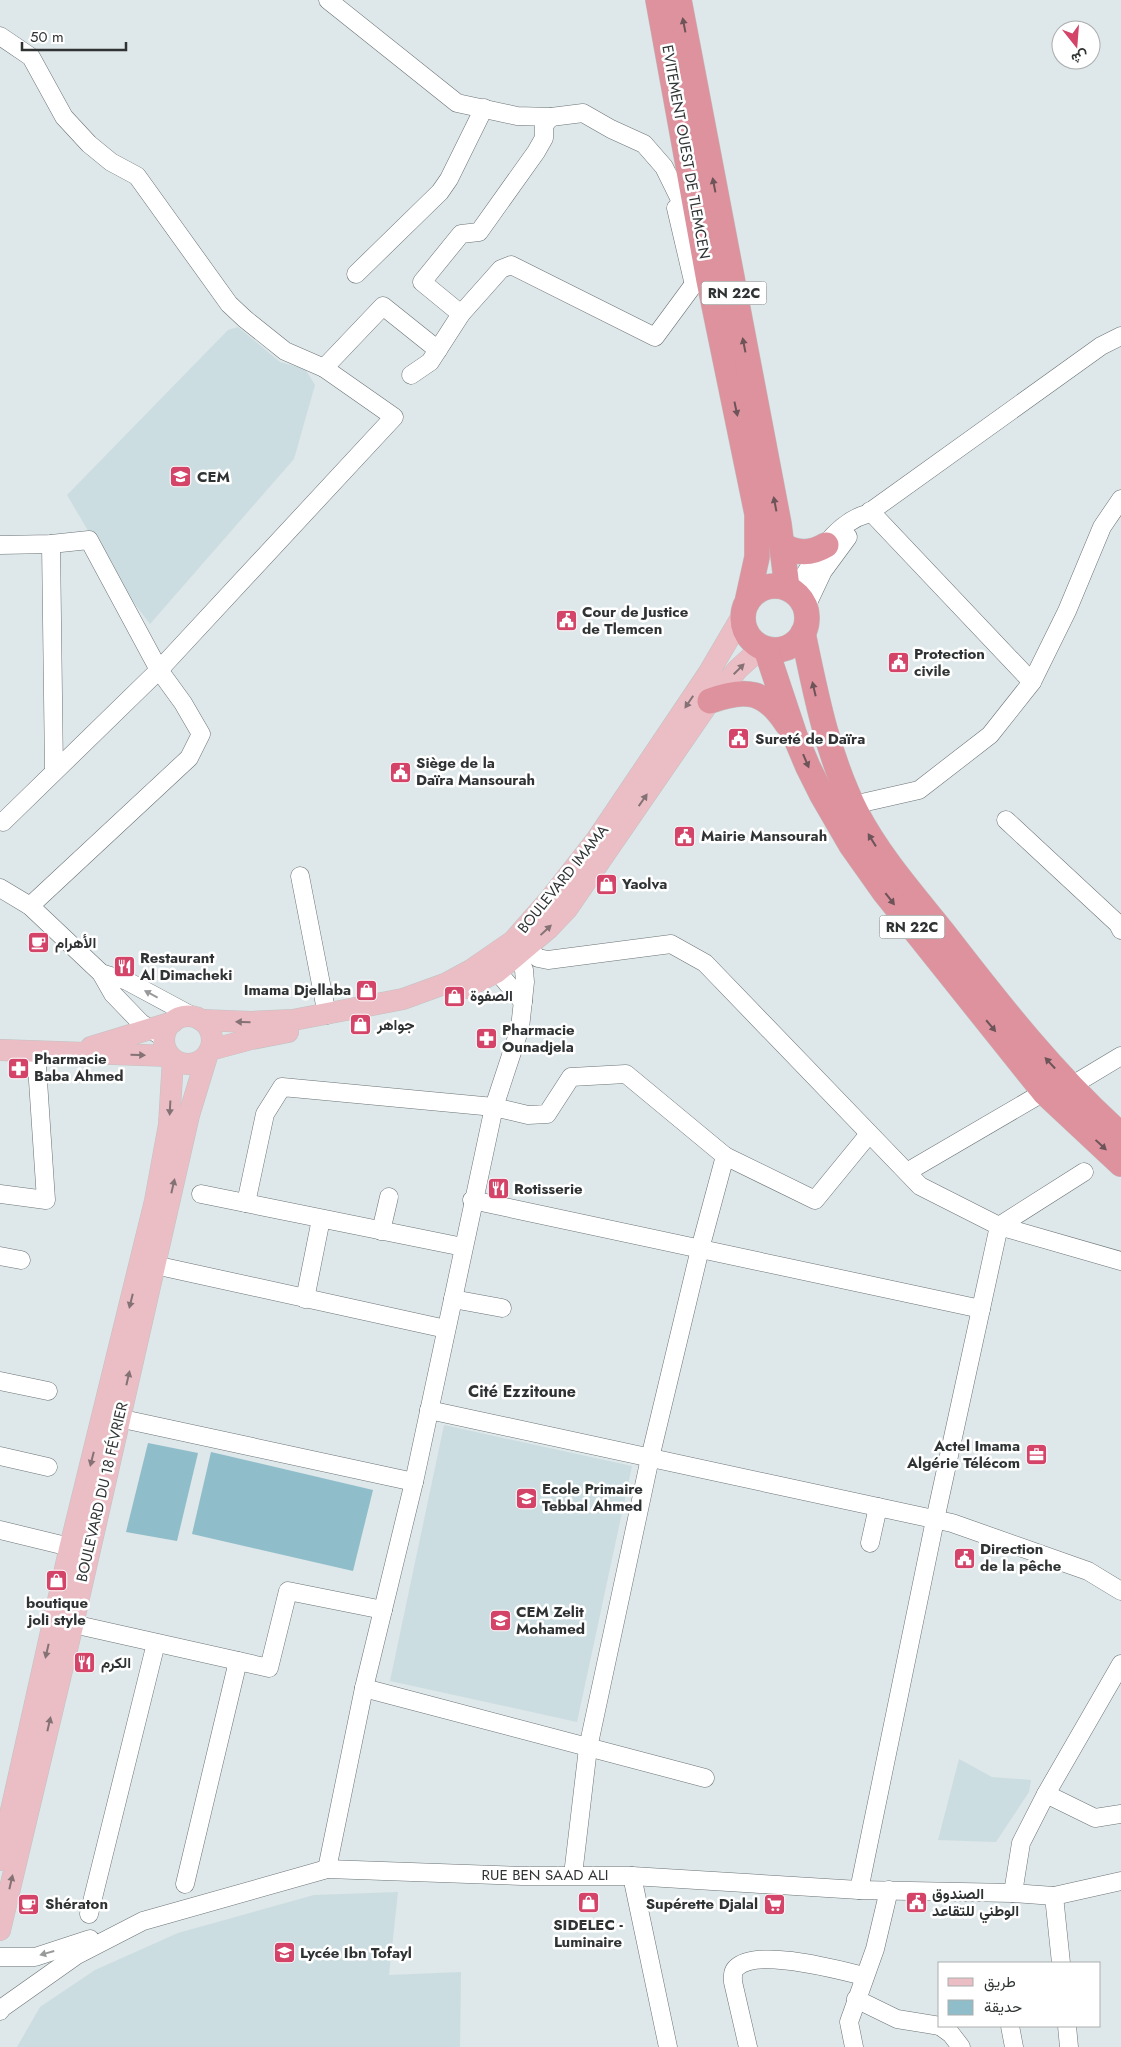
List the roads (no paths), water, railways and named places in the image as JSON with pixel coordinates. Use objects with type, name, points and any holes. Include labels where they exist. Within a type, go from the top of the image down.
[{"type":"highway","name":"EVITEMENT OUEST DE TLEMCEN","points":[[658,0],[703,247],[701,280],[756,514],[757,556],[745,607]]},
{"type":"highway","name":"EVITEMENT OUEST DE TLEMCEN","points":[[679,0],[782,545],[796,595]]},
{"type":"highway","points":[[782,545],[796,551],[812,552],[826,545]]},
{"type":"highway","points":[[773,585],[796,595],[807,616],[803,633],[791,646],[774,650],[764,648],[747,635],[743,626],[745,607],[759,589],[773,585]]},
{"type":"highway","name":"RN 22C","points":[[803,633],[825,736],[853,805],[874,843],[999,1004],[1071,1086],[1121,1135]]},
{"type":"highway","name":"RN 22C","points":[[764,648],[795,736],[822,795],[851,845],[903,916],[1044,1092],[1121,1164]]},
{"type":"highway","points":[[710,701],[732,693],[741,692],[759,696],[773,707],[795,736]]},
{"type":"main road","name":"BOULEVARD IMAMA","points":[[520,948],[550,899],[597,839],[708,674],[745,607]]},
{"type":"main road","name":"BOULEVARD IMAMA","points":[[208,1053],[271,1035],[413,1008],[444,998],[549,928],[567,908],[710,701],[738,669],[764,648]]},
{"type":"main road","name":"BOULEVARD IMAMA","points":[[198,1018],[265,1022],[326,1015],[403,999],[492,966]]},
{"type":"main road","points":[[0,1050],[72,1053],[166,1041],[187,1016],[198,1018],[206,1024],[212,1037],[208,1053],[202,1060],[191,1064],[179,1062],[166,1041]]},
{"type":"main road","points":[[72,1053],[166,1041]]},
{"type":"main road","name":"BOULEVARD DU 18 FÉVRIER","points":[[148,1263],[155,1201],[169,1125],[166,1041]]},
{"type":"main road","name":"BOULEVARD DU 18 FÉVRIER","points":[[0,1930],[73,1624],[111,1417],[148,1263],[208,1053]]},
{"type":"main road","name":"BOULEVARD DU 18 FÉVRIER","points":[[0,1860],[4,1830],[70,1547],[111,1417]]},
{"type":"street","points":[[328,0],[457,102],[517,116],[552,117],[583,113],[611,129],[644,144],[664,167],[703,247]]},
{"type":"street","points":[[0,36],[31,57],[64,117],[89,144],[111,162],[137,176],[175,226],[229,304],[245,320],[285,351],[324,368],[394,417],[159,670],[1,823]]},
{"type":"street","points":[[356,274],[440,192],[449,179],[484,108]]},
{"type":"street","points":[[461,314],[422,282],[461,234],[480,232],[536,152],[544,138],[544,125],[552,117]]},
{"type":"street","points":[[411,376],[430,362],[461,314],[500,269],[511,265],[655,337],[701,280],[669,176]]},
{"type":"street","points":[[324,368],[383,306],[438,350]]},
{"type":"street","points":[[796,595],[805,573],[826,545],[856,517],[869,512],[1101,346],[1121,336]]},
{"type":"street","points":[[853,805],[919,790],[990,735],[1032,682],[1067,611],[1102,527],[1121,499]]},
{"type":"street","points":[[796,595],[816,583],[834,554],[846,538],[862,525],[869,512]]},
{"type":"street","points":[[869,512],[1032,682]]},
{"type":"street","points":[[0,545],[51,544],[89,540],[159,670],[183,703],[201,734],[189,758],[30,906]]},
{"type":"street","points":[[51,544],[54,771]]},
{"type":"street","points":[[1006,820],[1118,924],[1121,930]]},
{"type":"street","points":[[300,876],[326,1015]]},
{"type":"street","points":[[0,888],[30,906],[101,973],[113,994],[141,1023],[166,1041]]},
{"type":"street","points":[[520,948],[538,958],[548,960],[671,944],[705,963],[920,1186],[999,1226],[1121,1261]]},
{"type":"street","points":[[327,1869],[364,1688],[414,1482],[472,1200],[494,1107],[520,1028],[524,970],[520,948]]},
{"type":"street","points":[[492,966],[523,1002]]},
{"type":"street","points":[[101,973],[127,981],[198,1018]]},
{"type":"street","points":[[0,1194],[46,1200],[36,1051]]},
{"type":"street","points":[[1071,1086],[1121,1056]]},
{"type":"street","points":[[246,1203],[265,1114],[282,1087],[494,1107],[528,1115],[547,1114],[571,1076],[626,1074],[725,1156],[814,1200],[869,1134]]},
{"type":"street","points":[[907,1172],[1044,1092]]},
{"type":"street","points":[[573,1875],[588,1748],[650,1458],[700,1249],[725,1156]]},
{"type":"street","points":[[859,1890],[935,1520],[999,1226],[1084,1172]]},
{"type":"street","points":[[201,1194],[463,1247]]},
{"type":"street","points":[[381,1231],[389,1197]]},
{"type":"street","points":[[472,1200],[981,1309]]},
{"type":"street","points":[[305,1299],[321,1218]]},
{"type":"street","points":[[0,1256],[21,1260]]},
{"type":"street","points":[[148,1263],[446,1329]]},
{"type":"street","points":[[453,1298],[502,1308]]},
{"type":"street","points":[[0,1381],[48,1391]]},
{"type":"street","points":[[429,1410],[952,1523],[1088,1572],[1121,1591]]},
{"type":"street","points":[[111,1417],[414,1482]]},
{"type":"street","points":[[0,1456],[48,1467]]},
{"type":"street","points":[[870,1542],[878,1507]]},
{"type":"street","points":[[0,1530],[70,1547]]},
{"type":"street","points":[[73,1624],[269,1668],[288,1591],[383,1610]]},
{"type":"street","points":[[89,1914],[156,1643]]},
{"type":"street","points":[[185,1884],[238,1662]]},
{"type":"street","points":[[1013,1893],[1021,1843],[1046,1794],[1121,1664]]},
{"type":"street","points":[[364,1688],[705,1778]]},
{"type":"street","points":[[1046,1794],[1095,1818],[1121,1814]]},
{"type":"street","name":"RUE BEN SAAD ALI","points":[[0,2011],[77,1955],[143,1921],[327,1869],[522,1876],[632,1876],[859,1890],[1013,1893],[1054,1896],[1121,1881]]},
{"type":"street","points":[[632,1876],[668,2047]]},
{"type":"street","points":[[854,2047],[849,2022],[875,1949],[889,1890]]},
{"type":"street","points":[[1054,1896],[1061,1962]]},
{"type":"street","points":[[0,1957],[36,1957],[143,1921]]},
{"type":"street","points":[[748,2047],[734,1982],[733,1974],[735,1968],[742,1964],[756,1961],[782,1960],[814,1964],[864,1976]]},
{"type":"street","points":[[856,1999],[897,2019],[938,2025]]},
{"type":"street","points":[[942,2027],[951,2034],[961,2047]]},
{"type":"street","points":[[1010,2027],[1014,2047]]},
{"type":"street","points":[[1067,2027],[1069,2047]]},
{"type":"place","name":"CEM","points":[[181,477]]},
{"type":"place","name":"Cour de Justice de Tlemcen","points":[[566,621]]},
{"type":"place","name":"Protection civile","points":[[898,663]]},
{"type":"place","name":"Sureté de Daïra","points":[[739,739]]},
{"type":"place","name":"Siège de la Daïra Mansourah","points":[[400,772]]},
{"type":"place","name":"Mairie Mansourah","points":[[685,836]]},
{"type":"place","name":"Yaolva","points":[[606,884]]},
{"type":"place","name":"الأهرام","points":[[39,943]]},
{"type":"place","name":"Restaurant Al Dimacheki","points":[[124,967]]},
{"type":"place","name":"Imama Djellaba","points":[[367,990]]},
{"type":"place","name":"الصفوة","points":[[454,996]]},
{"type":"place","name":"جواهر","points":[[361,1025]]},
{"type":"place","name":"Pharmacie Ounadjela","points":[[486,1039]]},
{"type":"place","name":"Pharmacie Baba Ahmed","points":[[18,1068]]},
{"type":"place","name":"Rotisserie","points":[[498,1189]]},
{"type":"place","name":"Actel Imama Algérie Télécom","points":[[1036,1455]]},
{"type":"place","name":"Ecole Primaire Tebbal Ahmed","points":[[526,1498]]},
{"type":"place","name":"Direction de la pêche","points":[[964,1558]]},
{"type":"place","name":"boutique joli style","points":[[57,1580]]},
{"type":"place","name":"CEM Zelit Mohamed","points":[[500,1621]]},
{"type":"place","name":"الكرم","points":[[85,1663]]},
{"type":"place","name":"SIDELEC - Luminaire","points":[[588,1902]]},
{"type":"place","name":"الصندوق الوطني للتقاعد","points":[[916,1903]]},
{"type":"place","name":"Shératon","points":[[29,1904]]},
{"type":"place","name":"Supérette Djalal","points":[[774,1904]]},
{"type":"place","name":"Lycée Ibn Tofayl","points":[[284,1953]]},
{"type":"district","name":"Cité Ezzitoune","points":[[522,1391]]}]
